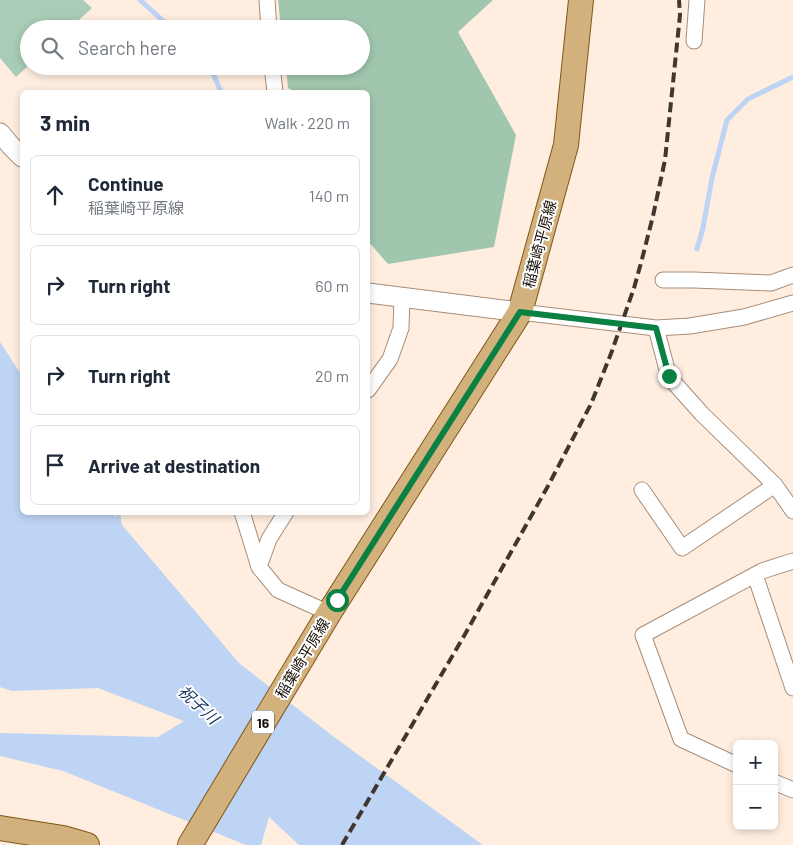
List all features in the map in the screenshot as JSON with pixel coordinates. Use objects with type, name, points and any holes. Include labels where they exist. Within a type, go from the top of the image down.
[{"type":"main road","name":"稲葉崎平原線","points":[[190,845],[333,606],[520,312],[566,145],[581,0]]},
{"type":"main road","points":[[0,828],[63,838],[87,845]]},
{"type":"street","points":[[266,0],[268,20]]},
{"type":"street","points":[[694,41],[697,0]]},
{"type":"street","points":[[273,75],[275,90]]},
{"type":"street","points":[[0,133],[20,155]]},
{"type":"street","points":[[663,280],[771,283],[793,275]]},
{"type":"street","points":[[370,293],[656,328],[690,326],[744,317],[793,303]]},
{"type":"street","points":[[370,387],[390,359],[401,328],[402,297]]},
{"type":"street","points":[[656,328],[669,376],[702,414],[775,485],[793,511]]},
{"type":"street","points":[[642,490],[682,548],[775,485]]},
{"type":"street","points":[[243,515],[259,567],[278,590],[333,606]]},
{"type":"street","points":[[259,567],[269,539],[284,515]]},
{"type":"street","points":[[733,763],[681,740],[643,635],[762,571],[793,561]]},
{"type":"street","points":[[755,575],[793,688]]},
{"type":"street","points":[[778,784],[793,790]]},
{"type":"green space","points":[[0,0],[83,0],[92,8],[79,20],[20,20],[20,73],[16,77],[0,58]]},
{"type":"green space","points":[[278,0],[493,0],[458,32],[516,135],[494,247],[388,264],[370,243],[370,90],[292,90],[288,88],[287,75],[370,75],[370,20],[280,20]]},
{"type":"water","name":"祝子川","points":[[0,342],[20,373],[20,515],[114,515],[239,663],[334,737],[483,845],[299,845],[269,817],[261,845],[246,845],[63,771],[0,756],[0,733],[158,737],[184,721],[98,688],[12,691],[0,687]]},
{"type":"waterway","points":[[140,0],[162,20]]},
{"type":"waterway","points":[[214,75],[220,90]]},
{"type":"waterway","points":[[697,249],[727,120],[748,99],[793,77]]},
{"type":"waterway","points":[[118,515],[119,527]]},
{"type":"railway","points":[[342,845],[464,636],[548,486],[591,404],[634,288],[653,216],[665,160],[680,15],[679,0]]},
{"type":"route","points":[[337,600],[520,312],[656,328],[669,376]]}]
